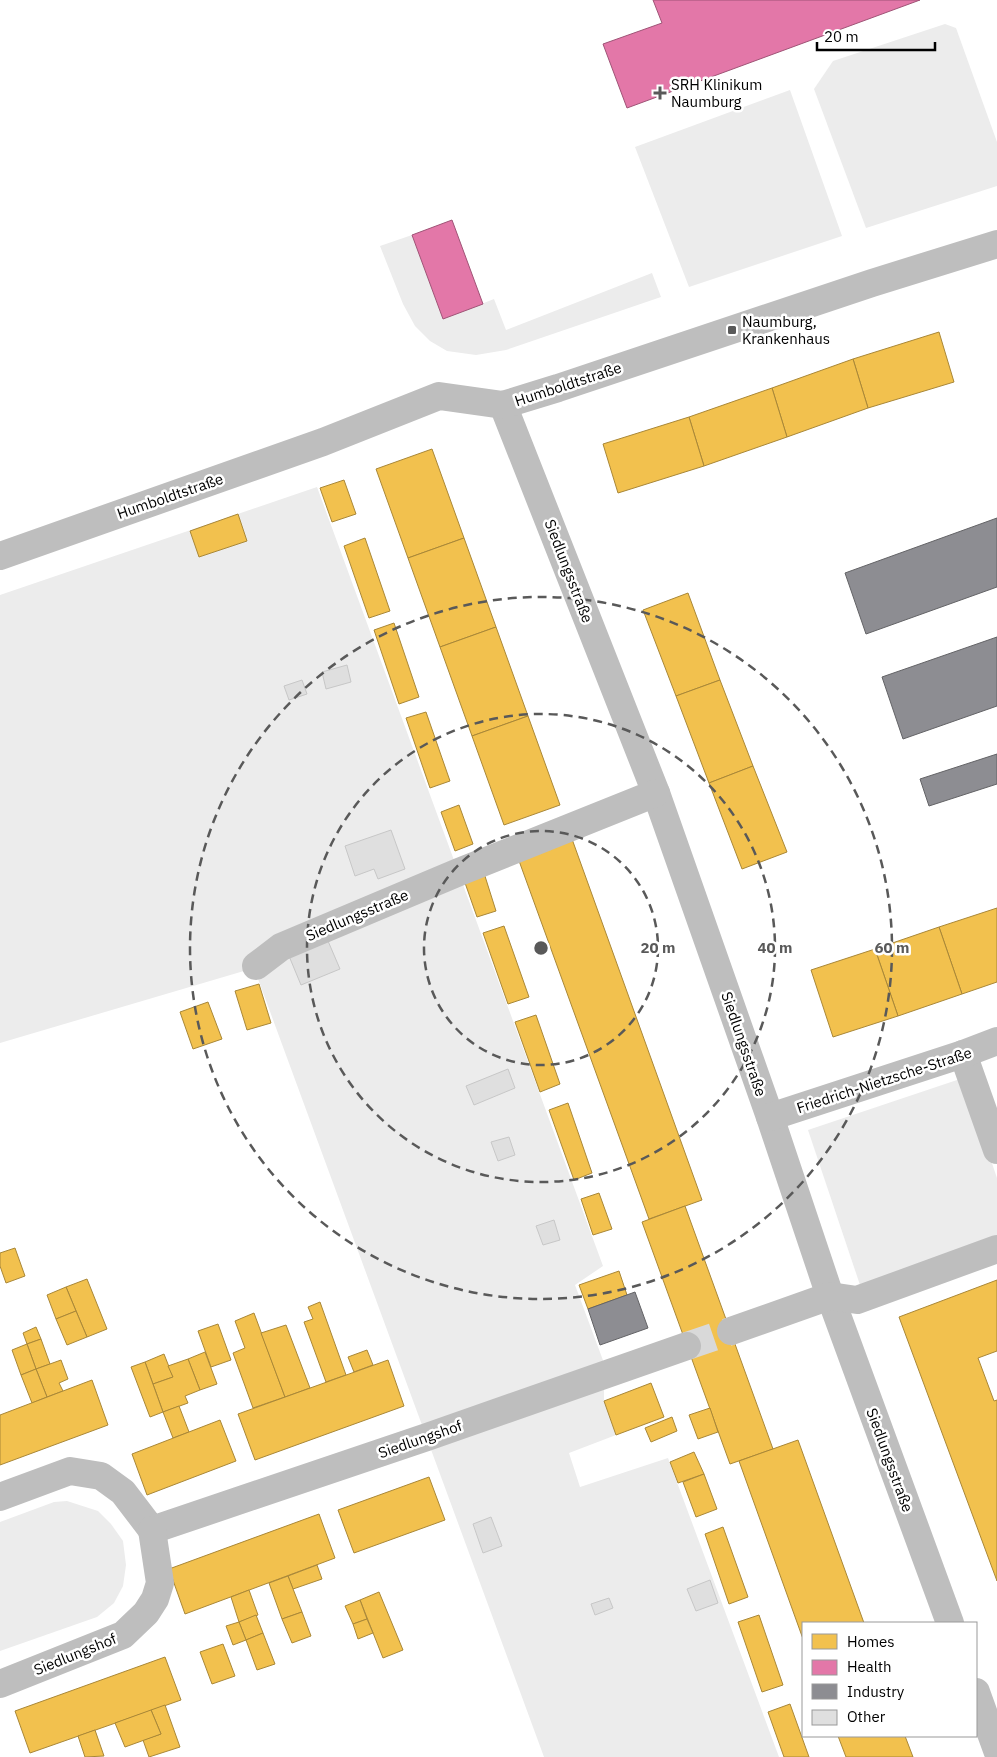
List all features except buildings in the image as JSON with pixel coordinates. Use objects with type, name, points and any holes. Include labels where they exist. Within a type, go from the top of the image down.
[{"type":"street","name":"Humboldtstraße","points":[[0,556],[322,442],[439,396],[503,405],[872,283],[997,244]]},
{"type":"street","name":"Siedlungsstraße","points":[[503,405],[656,793],[770,1117],[830,1296],[950,1622]]},
{"type":"street","name":"Siedlungsstraße","points":[[256,966],[281,947],[459,872],[656,793]]},
{"type":"street","name":"Friedrich-Nietzsche-Straße","points":[[770,1117],[963,1054],[997,1041]]},
{"type":"street","points":[[963,1054],[997,1150]]},
{"type":"street","points":[[731,1331],[830,1296],[857,1300],[997,1249]]},
{"type":"street","name":"Siedlungshof","points":[[152,1530],[687,1346]]},
{"type":"street","name":"Siedlungshof","points":[[0,1497],[70,1472],[101,1476],[123,1492],[152,1530],[160,1583],[146,1613],[123,1635],[0,1684]]},
{"type":"street","points":[[977,1695],[997,1750]]},
{"type":"shaded area","points":[[945,24],[956,28],[997,142],[997,186],[866,228],[814,89],[833,61]]},
{"type":"shaded area","points":[[790,90],[842,236],[689,287],[635,147]]},
{"type":"shaded area","points":[[412,235],[443,319],[494,299],[506,330],[652,273],[661,297],[506,350],[476,355],[447,351],[430,341],[415,326],[403,304],[380,246]]},
{"type":"shaded area","points":[[317,487],[603,1266],[575,1285],[604,1363],[604,1401],[616,1435],[569,1453],[580,1487],[668,1458],[779,1757],[544,1757],[254,968],[0,1043],[0,595]]},
{"type":"shaded area","points":[[963,1078],[997,1178],[997,1239],[860,1285],[808,1130]]},
{"type":"shaded area","points":[[67,1501],[98,1511],[111,1524],[123,1541],[126,1565],[123,1586],[114,1603],[97,1617],[0,1651],[0,1522],[54,1502]]},
{"type":"tunnel","points":[[687,1346],[731,1331]]},
{"type":"place","name":"SRH Klinikum Naumburg","points":[[660,93]]},
{"type":"place","name":"Naumburg, Krankenhaus","points":[[732,330]]}]
